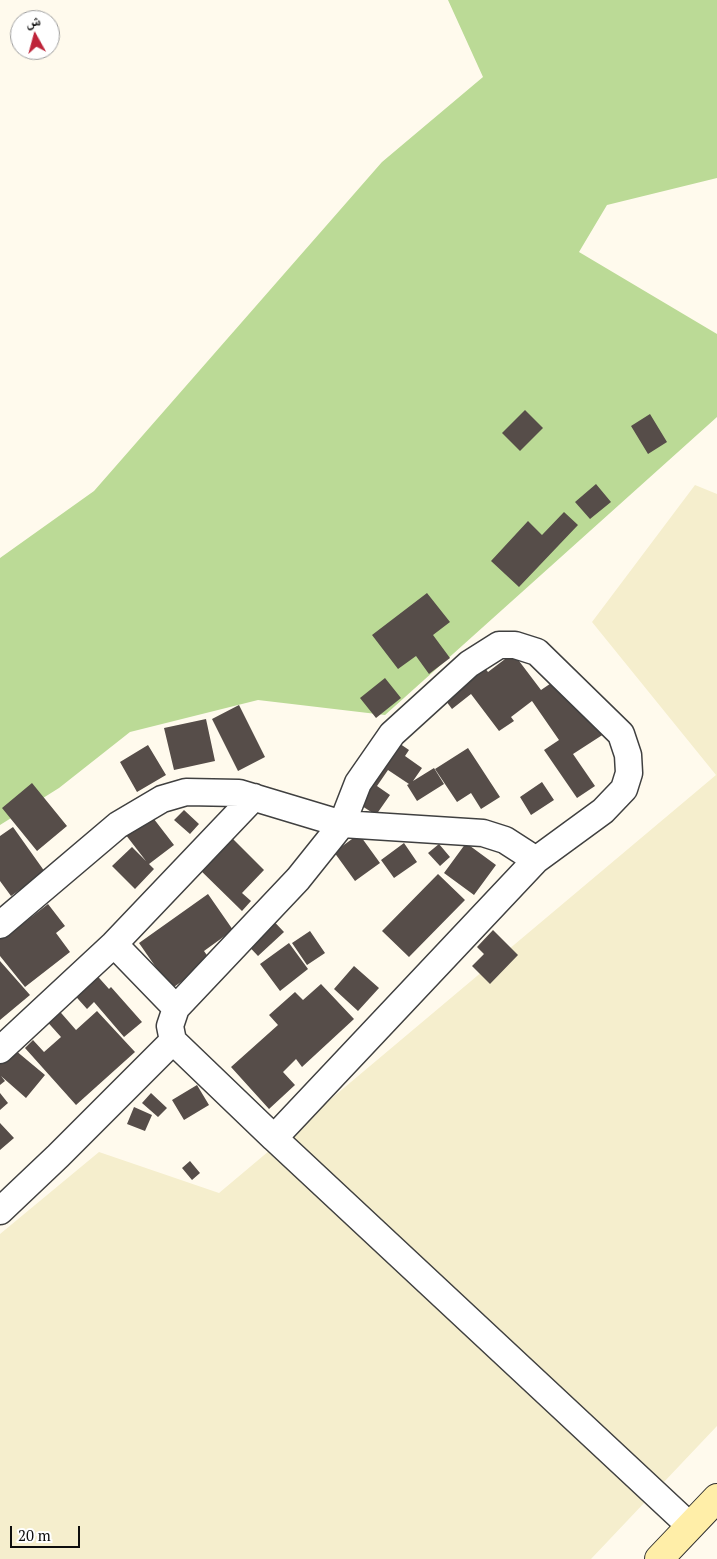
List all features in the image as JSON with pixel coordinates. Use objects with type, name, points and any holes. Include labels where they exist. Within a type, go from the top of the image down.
[{"type":"street","points":[[274,1138],[536,860],[604,811],[624,789],[629,773],[628,755],[621,734],[537,652],[515,644],[499,644],[469,664],[392,734],[358,783],[342,824],[298,879],[176,1008],[170,1026],[173,1041],[274,1138],[690,1526]]},
{"type":"street","points":[[0,925],[118,825],[162,800],[186,792],[239,793],[342,824],[483,833],[505,840],[536,860]]},
{"type":"street","points":[[0,1050],[114,944],[254,797]]},
{"type":"street","points":[[114,944],[176,1008]]},
{"type":"street","points":[[0,1211],[173,1041]]},
{"type":"street","points":[[659,1559],[717,1498]]},
{"type":"shaded area","points":[[695,485],[717,494],[717,1426],[591,1559],[0,1559],[0,1234],[99,1152],[219,1193],[716,775],[592,622]]},
{"type":"green space","points":[[448,0],[717,0],[717,178],[607,205],[579,252],[717,334],[717,417],[385,715],[258,700],[130,732],[59,788],[0,825],[0,558],[94,491],[382,162],[483,77]]},
{"type":"building","points":[[525,410],[543,428],[520,451],[502,433]]},
{"type":"building","points":[[650,414],[667,442],[648,454],[631,426]]},
{"type":"building","points":[[596,484],[611,502],[590,519],[575,502]]},
{"type":"building","points":[[564,512],[578,525],[519,587],[491,561],[528,521],[542,535]]},
{"type":"building","points":[[427,593],[450,622],[433,635],[450,658],[429,674],[416,656],[398,669],[372,635]]},
{"type":"building","points":[[472,651],[488,672],[513,653],[541,690],[566,673],[607,732],[573,754],[595,786],[577,798],[544,750],[559,740],[532,701],[511,717],[514,721],[499,731],[471,694],[452,709],[431,681]]},
{"type":"building","points":[[385,678],[401,698],[376,718],[360,698]]},
{"type":"building","points":[[239,705],[265,757],[238,771],[212,719]]},
{"type":"building","points":[[206,719],[215,761],[174,770],[164,728]]},
{"type":"building","points":[[393,739],[409,750],[405,756],[422,768],[413,781],[434,768],[444,784],[417,801],[407,785],[409,784],[388,770],[377,786],[390,795],[376,815],[351,799]]},
{"type":"building","points":[[148,745],[166,775],[137,792],[120,762]]},
{"type":"building","points":[[468,748],[500,797],[481,809],[471,793],[457,802],[435,769]]},
{"type":"building","points":[[542,782],[554,800],[531,815],[520,797]]},
{"type":"building","points":[[32,783],[67,826],[37,851],[2,808]]},
{"type":"building","points":[[147,810],[174,845],[149,864],[154,869],[135,889],[112,866],[132,847],[146,861],[122,830]]},
{"type":"building","points":[[184,810],[199,824],[190,834],[174,820]]},
{"type":"building","points":[[13,827],[45,872],[11,896],[0,881],[0,836]]},
{"type":"building","points":[[226,832],[264,870],[242,893],[251,901],[242,911],[194,864]]},
{"type":"building","points":[[359,834],[380,863],[355,881],[334,852]]},
{"type":"building","points":[[404,843],[417,862],[394,878],[381,860]]},
{"type":"building","points":[[466,843],[496,865],[474,895],[444,873]]},
{"type":"building","points":[[439,844],[450,857],[440,866],[428,853]]},
{"type":"building","points":[[438,874],[465,900],[409,957],[382,931]]},
{"type":"building","points":[[208,894],[233,930],[204,951],[211,961],[171,989],[139,943]]},
{"type":"building","points":[[48,904],[65,926],[56,933],[70,952],[25,987],[0,956],[0,921],[5,917],[16,929]]},
{"type":"building","points":[[265,912],[284,932],[258,956],[240,937]]},
{"type":"building","points":[[493,930],[518,955],[490,984],[472,966],[484,954],[477,947]]},
{"type":"building","points":[[310,931],[325,953],[307,965],[292,943]]},
{"type":"building","points":[[289,943],[308,969],[280,991],[260,964]]},
{"type":"building","points":[[0,961],[30,995],[0,1020]]},
{"type":"building","points":[[84,961],[109,989],[111,987],[142,1022],[124,1037],[94,1002],[87,1009],[62,981]]},
{"type":"building","points":[[354,966],[379,988],[358,1011],[334,989]]},
{"type":"building","points":[[321,984],[354,1019],[302,1067],[296,1059],[283,1072],[295,1085],[269,1109],[231,1067],[278,1025],[269,1015],[295,992],[303,1000]]},
{"type":"building","points":[[55,1006],[76,1030],[97,1011],[135,1052],[76,1105],[25,1048],[33,1040],[44,1052],[61,1037],[43,1017]]},
{"type":"building","points":[[9,1045],[45,1075],[26,1098],[1,1076],[5,1081],[0,1085],[0,1055]]},
{"type":"building","points":[[197,1085],[209,1105],[184,1120],[172,1100]]},
{"type":"building","points":[[0,1093],[8,1103],[0,1110]]},
{"type":"building","points":[[151,1093],[167,1108],[158,1117],[142,1103]]},
{"type":"building","points":[[134,1107],[152,1115],[145,1131],[127,1124]]},
{"type":"building","points":[[0,1123],[14,1138],[0,1150]]},
{"type":"building","points":[[190,1161],[200,1173],[192,1180],[182,1168]]}]
